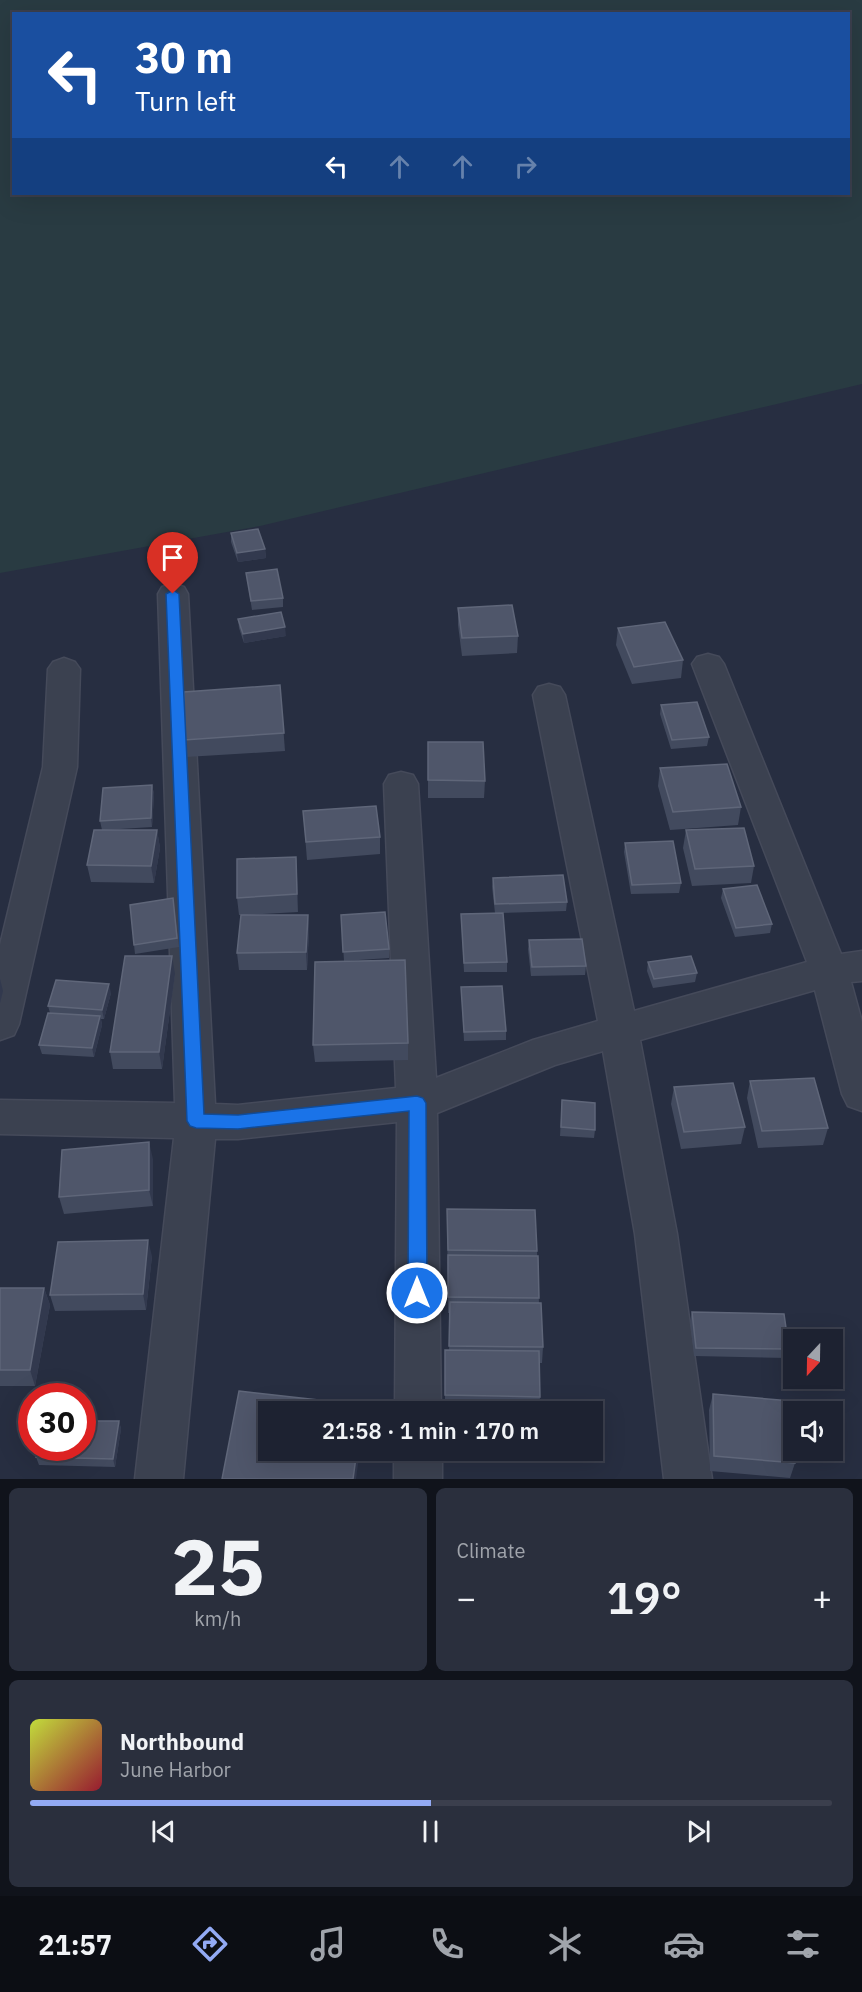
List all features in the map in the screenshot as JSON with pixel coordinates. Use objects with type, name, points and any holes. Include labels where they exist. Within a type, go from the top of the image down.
[{"type":"street","points":[[159,1479],[196,1121],[173,594]]},
{"type":"street","points":[[708,664],[846,968],[862,1094]]},
{"type":"street","points":[[0,1024],[60,767],[64,669]]},
{"type":"street","points":[[549,695],[619,1030],[656,1234],[688,1479]]},
{"type":"street","points":[[401,784],[417,1103],[418,1401]]},
{"type":"street","points":[[0,1117],[238,1122],[417,1103],[547,1051],[846,968]]},
{"type":"street","points":[[418,1461],[418,1479]]},
{"type":"shaded area","points":[[0,0],[862,0],[862,384],[260,526],[0,573]]},
{"type":"building","points":[[258,529],[265,549],[237,553],[231,533]]},
{"type":"building","points":[[277,569],[283,598],[251,601],[246,573]]},
{"type":"building","points":[[512,605],[518,636],[462,638],[458,608]]},
{"type":"building","points":[[281,612],[285,627],[243,634],[238,619]]},
{"type":"building","points":[[665,622],[683,660],[634,667],[618,628]]},
{"type":"building","points":[[280,685],[284,733],[184,740],[184,692]]},
{"type":"building","points":[[697,702],[709,737],[672,740],[661,705]]},
{"type":"building","points":[[428,742],[483,742],[485,781],[428,780]]},
{"type":"building","points":[[727,764],[741,807],[673,812],[660,768]]},
{"type":"building","points":[[152,785],[151,818],[100,821],[103,788]]},
{"type":"building","points":[[376,806],[380,837],[306,842],[303,811]]},
{"type":"building","points":[[744,828],[754,866],[695,869],[686,830]]},
{"type":"building","points":[[94,830],[157,830],[151,866],[87,865]]},
{"type":"building","points":[[673,841],[681,883],[632,885],[625,843]]},
{"type":"building","points":[[296,857],[297,894],[237,898],[237,859]]},
{"type":"building","points":[[563,875],[567,902],[495,904],[493,878]]},
{"type":"building","points":[[757,885],[772,924],[736,928],[723,889]]},
{"type":"building","points":[[173,898],[177,938],[134,945],[130,905]]},
{"type":"building","points":[[385,912],[389,949],[343,952],[341,915]]},
{"type":"building","points":[[503,913],[507,962],[464,963],[461,914]]},
{"type":"building","points":[[241,915],[308,915],[306,952],[237,953]]},
{"type":"building","points":[[582,939],[586,966],[532,967],[529,940]]},
{"type":"building","points":[[125,956],[172,956],[159,1052],[110,1052]]},
{"type":"building","points":[[691,956],[697,973],[654,979],[648,962]]},
{"type":"building","points":[[405,960],[408,1043],[313,1045],[315,962]]},
{"type":"building","points":[[56,980],[109,984],[102,1010],[48,1006]]},
{"type":"building","points":[[502,986],[506,1031],[464,1032],[461,987]]},
{"type":"building","points":[[48,1013],[100,1016],[92,1048],[39,1045]]},
{"type":"building","points":[[814,1078],[828,1128],[762,1131],[750,1081]]},
{"type":"building","points":[[733,1083],[745,1127],[684,1132],[674,1087]]},
{"type":"building","points":[[562,1100],[595,1103],[595,1130],[561,1127]]},
{"type":"building","points":[[149,1142],[149,1190],[59,1197],[62,1150]]},
{"type":"building","points":[[447,1209],[535,1210],[537,1251],[448,1250]]},
{"type":"building","points":[[148,1240],[143,1294],[50,1295],[58,1242]]},
{"type":"building","points":[[448,1255],[538,1256],[539,1298],[448,1297]]},
{"type":"building","points":[[0,1288],[44,1288],[30,1370],[0,1370]]},
{"type":"building","points":[[450,1302],[541,1303],[543,1347],[449,1346]]},
{"type":"building","points":[[692,1312],[784,1314],[786,1329],[783,1329],[783,1349],[696,1348]]},
{"type":"building","points":[[445,1350],[539,1351],[540,1397],[445,1395]]},
{"type":"building","points":[[239,1391],[328,1401],[258,1401],[258,1461],[355,1461],[353,1479],[222,1479]]},
{"type":"building","points":[[713,1394],[791,1401],[783,1401],[783,1461],[795,1461],[795,1463],[714,1456]]},
{"type":"building","points":[[96,1421],[119,1421],[113,1459],[96,1459]]},
{"type":"route","points":[[173,594],[196,1121],[238,1122],[417,1103],[417,1293]]}]
